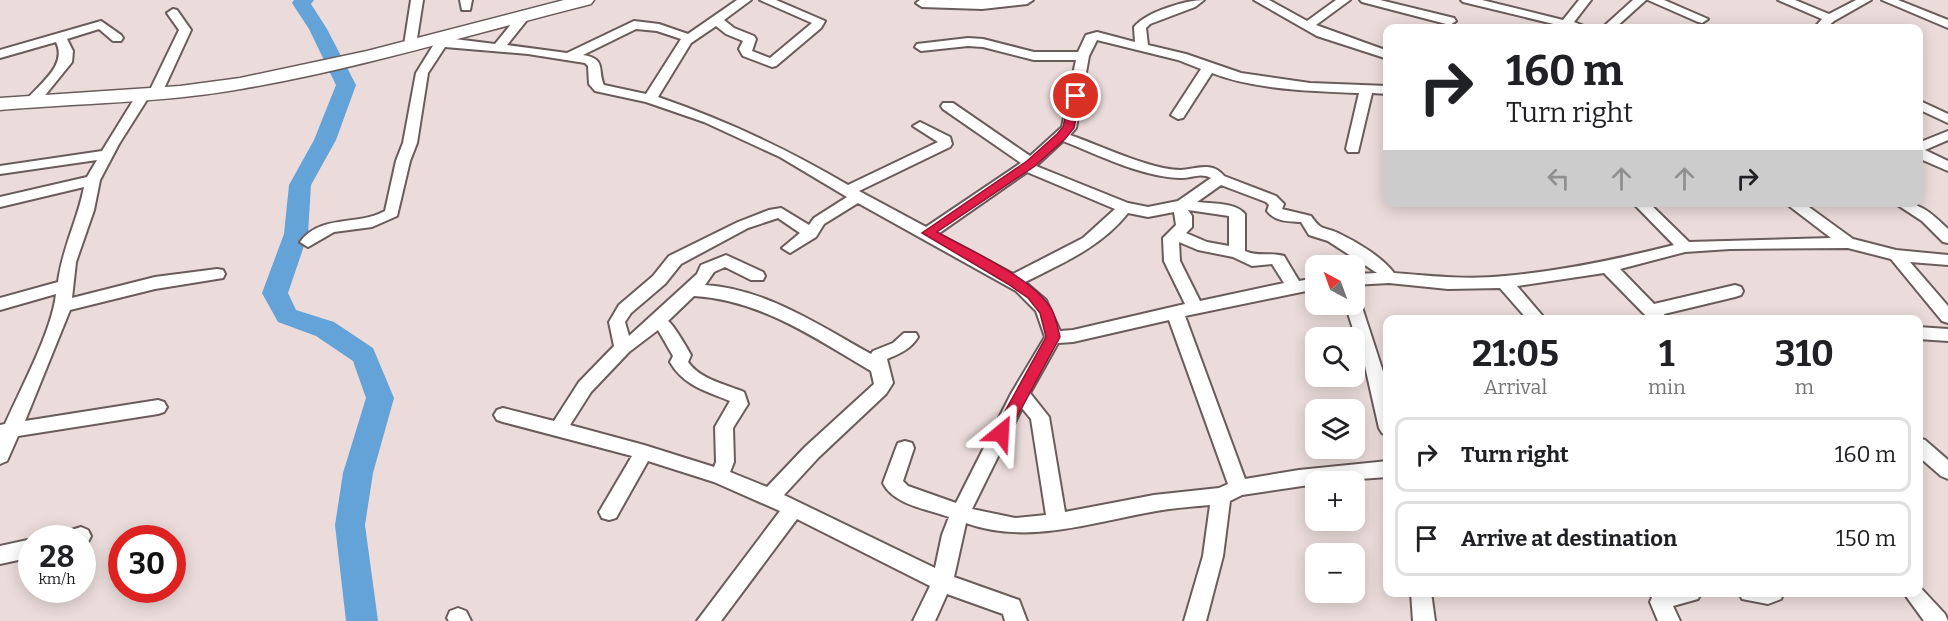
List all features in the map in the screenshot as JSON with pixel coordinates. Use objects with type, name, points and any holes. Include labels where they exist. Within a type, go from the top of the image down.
[{"type":"street","points":[[410,45],[417,0]]},
{"type":"street","points":[[650,99],[689,38],[745,0]]},
{"type":"street","points":[[717,20],[730,31],[750,39],[745,49],[747,53],[772,63],[819,21],[766,0]]},
{"type":"street","points":[[922,3],[982,6],[1027,0]]},
{"type":"street","points":[[1142,46],[1140,27],[1145,21],[1189,6],[1198,0]]},
{"type":"street","points":[[1260,0],[1322,33],[1383,53]]},
{"type":"street","points":[[1309,25],[1344,0]]},
{"type":"street","points":[[1366,0],[1450,20]]},
{"type":"street","points":[[1467,0],[1522,6],[1560,24]]},
{"type":"street","points":[[1563,24],[1585,0]]},
{"type":"street","points":[[1613,24],[1640,0]]},
{"type":"street","points":[[1654,0],[1702,19]]},
{"type":"street","points":[[1784,0],[1830,18]]},
{"type":"street","points":[[1824,24],[1830,18],[1865,0]]},
{"type":"street","points":[[1888,0],[1948,24]]},
{"type":"street","points":[[0,104],[150,93],[241,83],[437,41],[580,1]]},
{"type":"street","points":[[0,456],[6,431],[63,306],[68,262],[87,210],[93,180],[150,93],[185,30],[173,13]]},
{"type":"street","points":[[497,48],[525,15]]},
{"type":"street","points":[[0,54],[101,25],[117,38]]},
{"type":"street","points":[[569,56],[634,25],[659,28],[689,38]]},
{"type":"street","points":[[928,233],[1028,165],[1069,128],[1083,56],[1090,38],[1097,36],[1142,46],[1182,57],[1226,74],[1253,79],[1310,87],[1383,90]]},
{"type":"street","points":[[33,101],[66,62],[67,51],[60,37]]},
{"type":"street","points":[[437,41],[589,60],[594,65],[596,84],[600,88],[650,99],[710,119],[748,139],[785,154],[1013,281],[1033,295],[1046,312],[1053,337],[1020,394],[960,514],[952,536],[943,580],[924,621]]},
{"type":"street","points":[[308,242],[326,228],[383,220],[392,213],[403,161],[410,143],[422,73],[437,41]]},
{"type":"street","points":[[921,47],[968,42],[1034,56],[1083,56]]},
{"type":"street","points":[[1178,115],[1209,67]]},
{"type":"street","points":[[1353,149],[1366,91]]},
{"type":"street","points":[[948,106],[1028,165],[1124,207],[1148,212],[1181,206],[1232,211],[1237,214],[1237,253]]},
{"type":"street","points":[[1923,106],[1948,119]]},
{"type":"street","points":[[790,248],[811,233],[819,220],[853,193],[945,144],[945,140],[920,126]]},
{"type":"street","points":[[1923,148],[1948,135]]},
{"type":"street","points":[[1061,136],[1151,169],[1180,174],[1199,170],[1214,172],[1219,179],[1271,199],[1276,204],[1274,212],[1279,215],[1306,219],[1314,231],[1333,237],[1382,268],[1389,278]]},
{"type":"street","points":[[1923,153],[1948,167]]},
{"type":"street","points":[[0,170],[108,154]]},
{"type":"street","points":[[1181,206],[1219,179]]},
{"type":"street","points":[[0,202],[93,180]]},
{"type":"street","points":[[1181,206],[1184,227],[1171,238],[1172,261],[1195,308]]},
{"type":"street","points":[[1013,281],[1084,245],[1106,227],[1124,207]]},
{"type":"street","points":[[1644,207],[1684,247]]},
{"type":"street","points":[[1798,207],[1848,243]]},
{"type":"street","points":[[1908,207],[1927,218],[1948,238]]},
{"type":"street","points":[[623,348],[617,322],[624,309],[659,280],[675,260],[743,225],[774,213],[781,213],[811,233]]},
{"type":"street","points":[[1174,234],[1203,246],[1237,253],[1252,261],[1271,258],[1278,260],[1294,286]]},
{"type":"street","points":[[1365,279],[1389,278],[1448,283],[1504,282],[1608,267],[1684,247],[1848,243],[1896,255],[1948,260]]},
{"type":"street","points":[[1896,255],[1948,317]]},
{"type":"street","points":[[558,429],[585,387],[623,348],[657,322],[704,277],[707,269],[720,261],[731,262],[744,271],[758,276]]},
{"type":"street","points":[[1608,267],[1655,315],[1717,293],[1735,291]]},
{"type":"street","points":[[63,306],[155,284],[217,274]]},
{"type":"street","points":[[1504,282],[1534,315]]},
{"type":"street","points":[[1053,337],[1073,336],[1305,284]]},
{"type":"street","points":[[0,304],[65,286]]},
{"type":"street","points":[[690,290],[713,291],[771,306],[879,367]]},
{"type":"street","points":[[1175,312],[1230,492],[1195,621]]},
{"type":"street","points":[[1357,315],[1374,366],[1383,406]]},
{"type":"street","points":[[657,322],[666,327],[673,344],[682,354],[679,362],[692,379],[738,397],[739,404],[724,427],[726,462],[719,476]]},
{"type":"street","points":[[1923,333],[1948,335]]},
{"type":"street","points":[[770,497],[812,452],[880,389],[884,383],[877,362],[879,355],[899,347],[910,337]]},
{"type":"street","points":[[1020,394],[1040,417],[1057,522]]},
{"type":"street","points":[[6,431],[158,407]]},
{"type":"street","points":[[503,415],[644,452],[719,476],[770,497],[873,549],[974,596],[1012,607],[1016,621]]},
{"type":"street","points":[[905,448],[893,483],[894,487],[901,492],[983,521],[1015,526],[1057,522],[1299,478],[1383,470]]},
{"type":"street","points":[[1923,449],[1948,471]]},
{"type":"street","points":[[609,512],[644,452]]},
{"type":"street","points":[[708,621],[793,509]]},
{"type":"street","points":[[0,555],[18,551]]},
{"type":"street","points":[[1422,597],[1424,621]]},
{"type":"street","points":[[1917,597],[1937,621]]},
{"type":"waterway","points":[[297,0],[301,3]]},
{"type":"waterway","points":[[305,0],[301,3],[318,29],[346,85],[325,140],[300,185],[296,234],[275,293],[287,316],[325,329],[364,355],[380,398],[358,473],[350,525],[362,621]]},
{"type":"route","points":[[1001,433],[1020,394],[1053,337],[1046,312],[1033,295],[1013,281],[928,233],[1031,163],[1061,136],[1069,128],[1076,96]]}]
